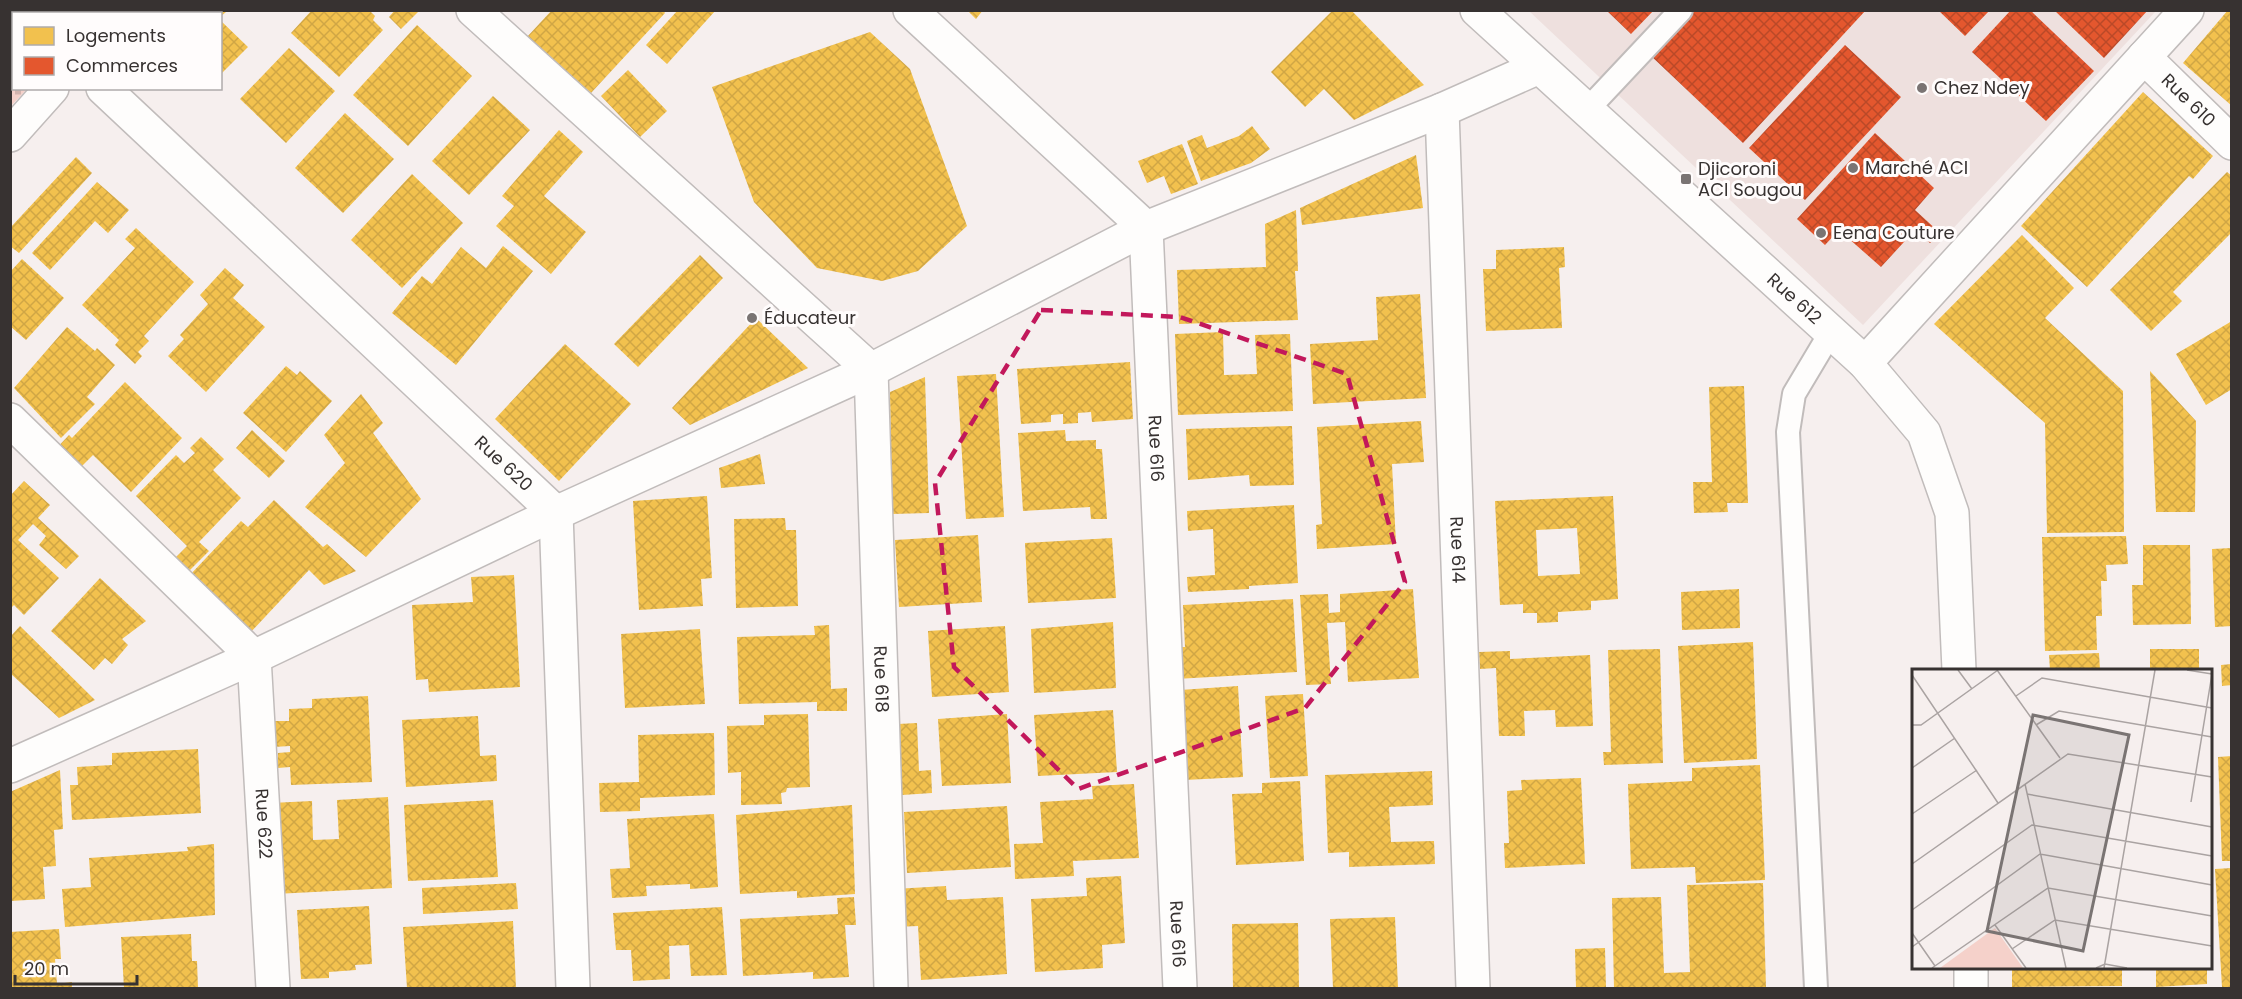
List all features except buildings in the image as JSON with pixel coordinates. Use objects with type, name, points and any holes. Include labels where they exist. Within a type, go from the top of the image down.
[{"type":"street","points":[[473,10],[871,370]]},
{"type":"street","points":[[910,10],[1146,228]]},
{"type":"street","name":"Rue 612","points":[[1477,10],[1865,363],[1924,433],[1952,513],[1959,669]]},
{"type":"street","points":[[1865,363],[2187,10]]},
{"type":"street","name":"Rue 610","points":[[2144,57],[2232,143]]},
{"type":"street","points":[[10,766],[254,657],[556,513],[871,370],[1146,228],[1442,110],[1539,67]]},
{"type":"street","points":[[10,135],[50,90]]},
{"type":"street","name":"Rue 620","points":[[105,90],[556,513]]},
{"type":"street","name":"Rue 614","points":[[1442,110],[1473,988]]},
{"type":"street","name":"Rue 616","points":[[1146,228],[1180,988]]},
{"type":"street","name":"Rue 618","points":[[871,370],[891,988]]},
{"type":"street","points":[[10,420],[254,657]]},
{"type":"street","points":[[556,513],[573,988]]},
{"type":"street","name":"Rue 622","points":[[254,657],[273,988]]},
{"type":"street","points":[[1971,969],[1971,988]]},
{"type":"lane","points":[[1586,111],[1681,10]]},
{"type":"lane","points":[[1816,988],[1788,432],[1794,394],[1831,332]]},
{"type":"highlighted area","points":[[1041,310],[1180,317],[1347,374],[1405,582],[1305,708],[1078,789],[954,667],[935,483]]},
{"type":"shaded area","name":"Marché ACI","points":[[1529,11],[2156,11],[1863,325]]},
{"type":"green space","points":[[11,45],[12,90],[26,90],[11,106]]},
{"type":"place","name":"Chez Ndey","points":[[1922,88]]},
{"type":"place","name":"Marché ACI","points":[[1853,168]]},
{"type":"place","name":"Djicoroni ACI Sougou","points":[[1686,179]]},
{"type":"place","name":"Eena Couture","points":[[1821,233]]},
{"type":"place","name":"Éducateur","points":[[752,318]]}]
